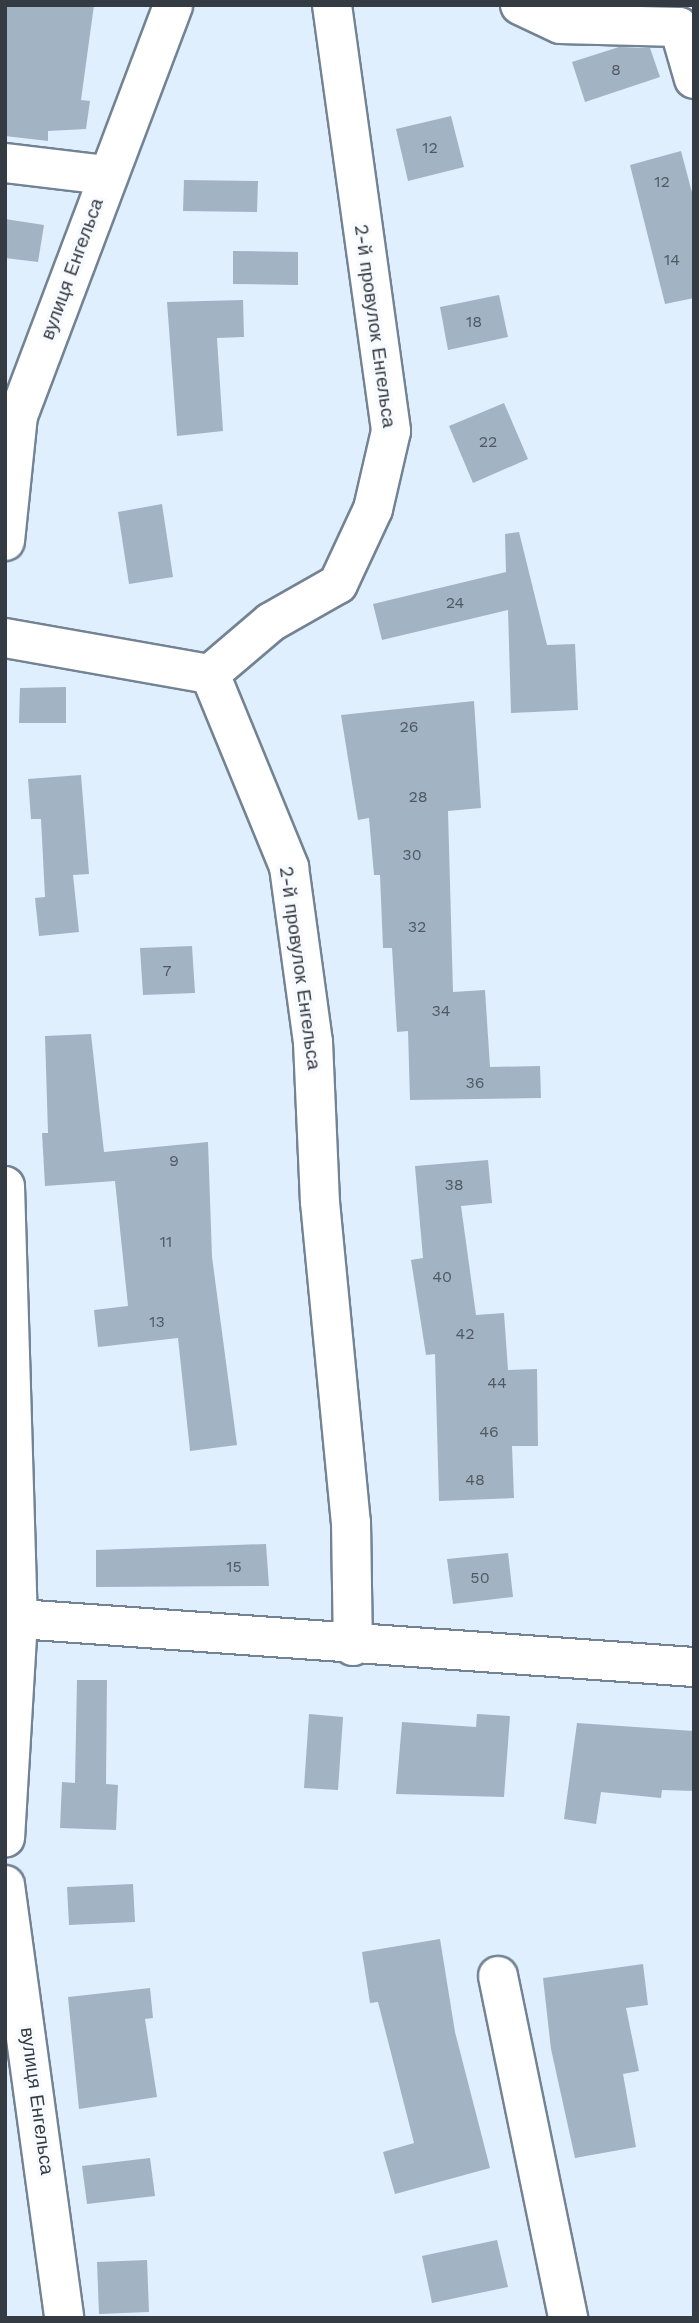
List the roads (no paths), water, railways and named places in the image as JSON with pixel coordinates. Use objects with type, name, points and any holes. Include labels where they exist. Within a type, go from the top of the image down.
[{"type":"street","name":"вулиця Енгельса","points":[[5,541],[18,416],[106,175],[173,5]]},
{"type":"street","name":"2-й провулок Енгельса","points":[[332,5],[391,431],[373,509],[338,583],[271,622],[210,674],[289,867],[313,1042],[320,1202],[351,1522],[353,1646]]},
{"type":"street","points":[[520,5],[561,24],[687,26],[694,79]]},
{"type":"street","points":[[5,163],[106,175]]},
{"type":"street","points":[[5,638],[210,674]]},
{"type":"street","points":[[5,1186],[12,1619],[5,1838]]},
{"type":"street","points":[[12,1619],[353,1646],[694,1667]]},
{"type":"street","name":"вулиця Енгельса","points":[[5,1885],[64,2318]]},
{"type":"street","points":[[498,1976],[568,2318]]}]
